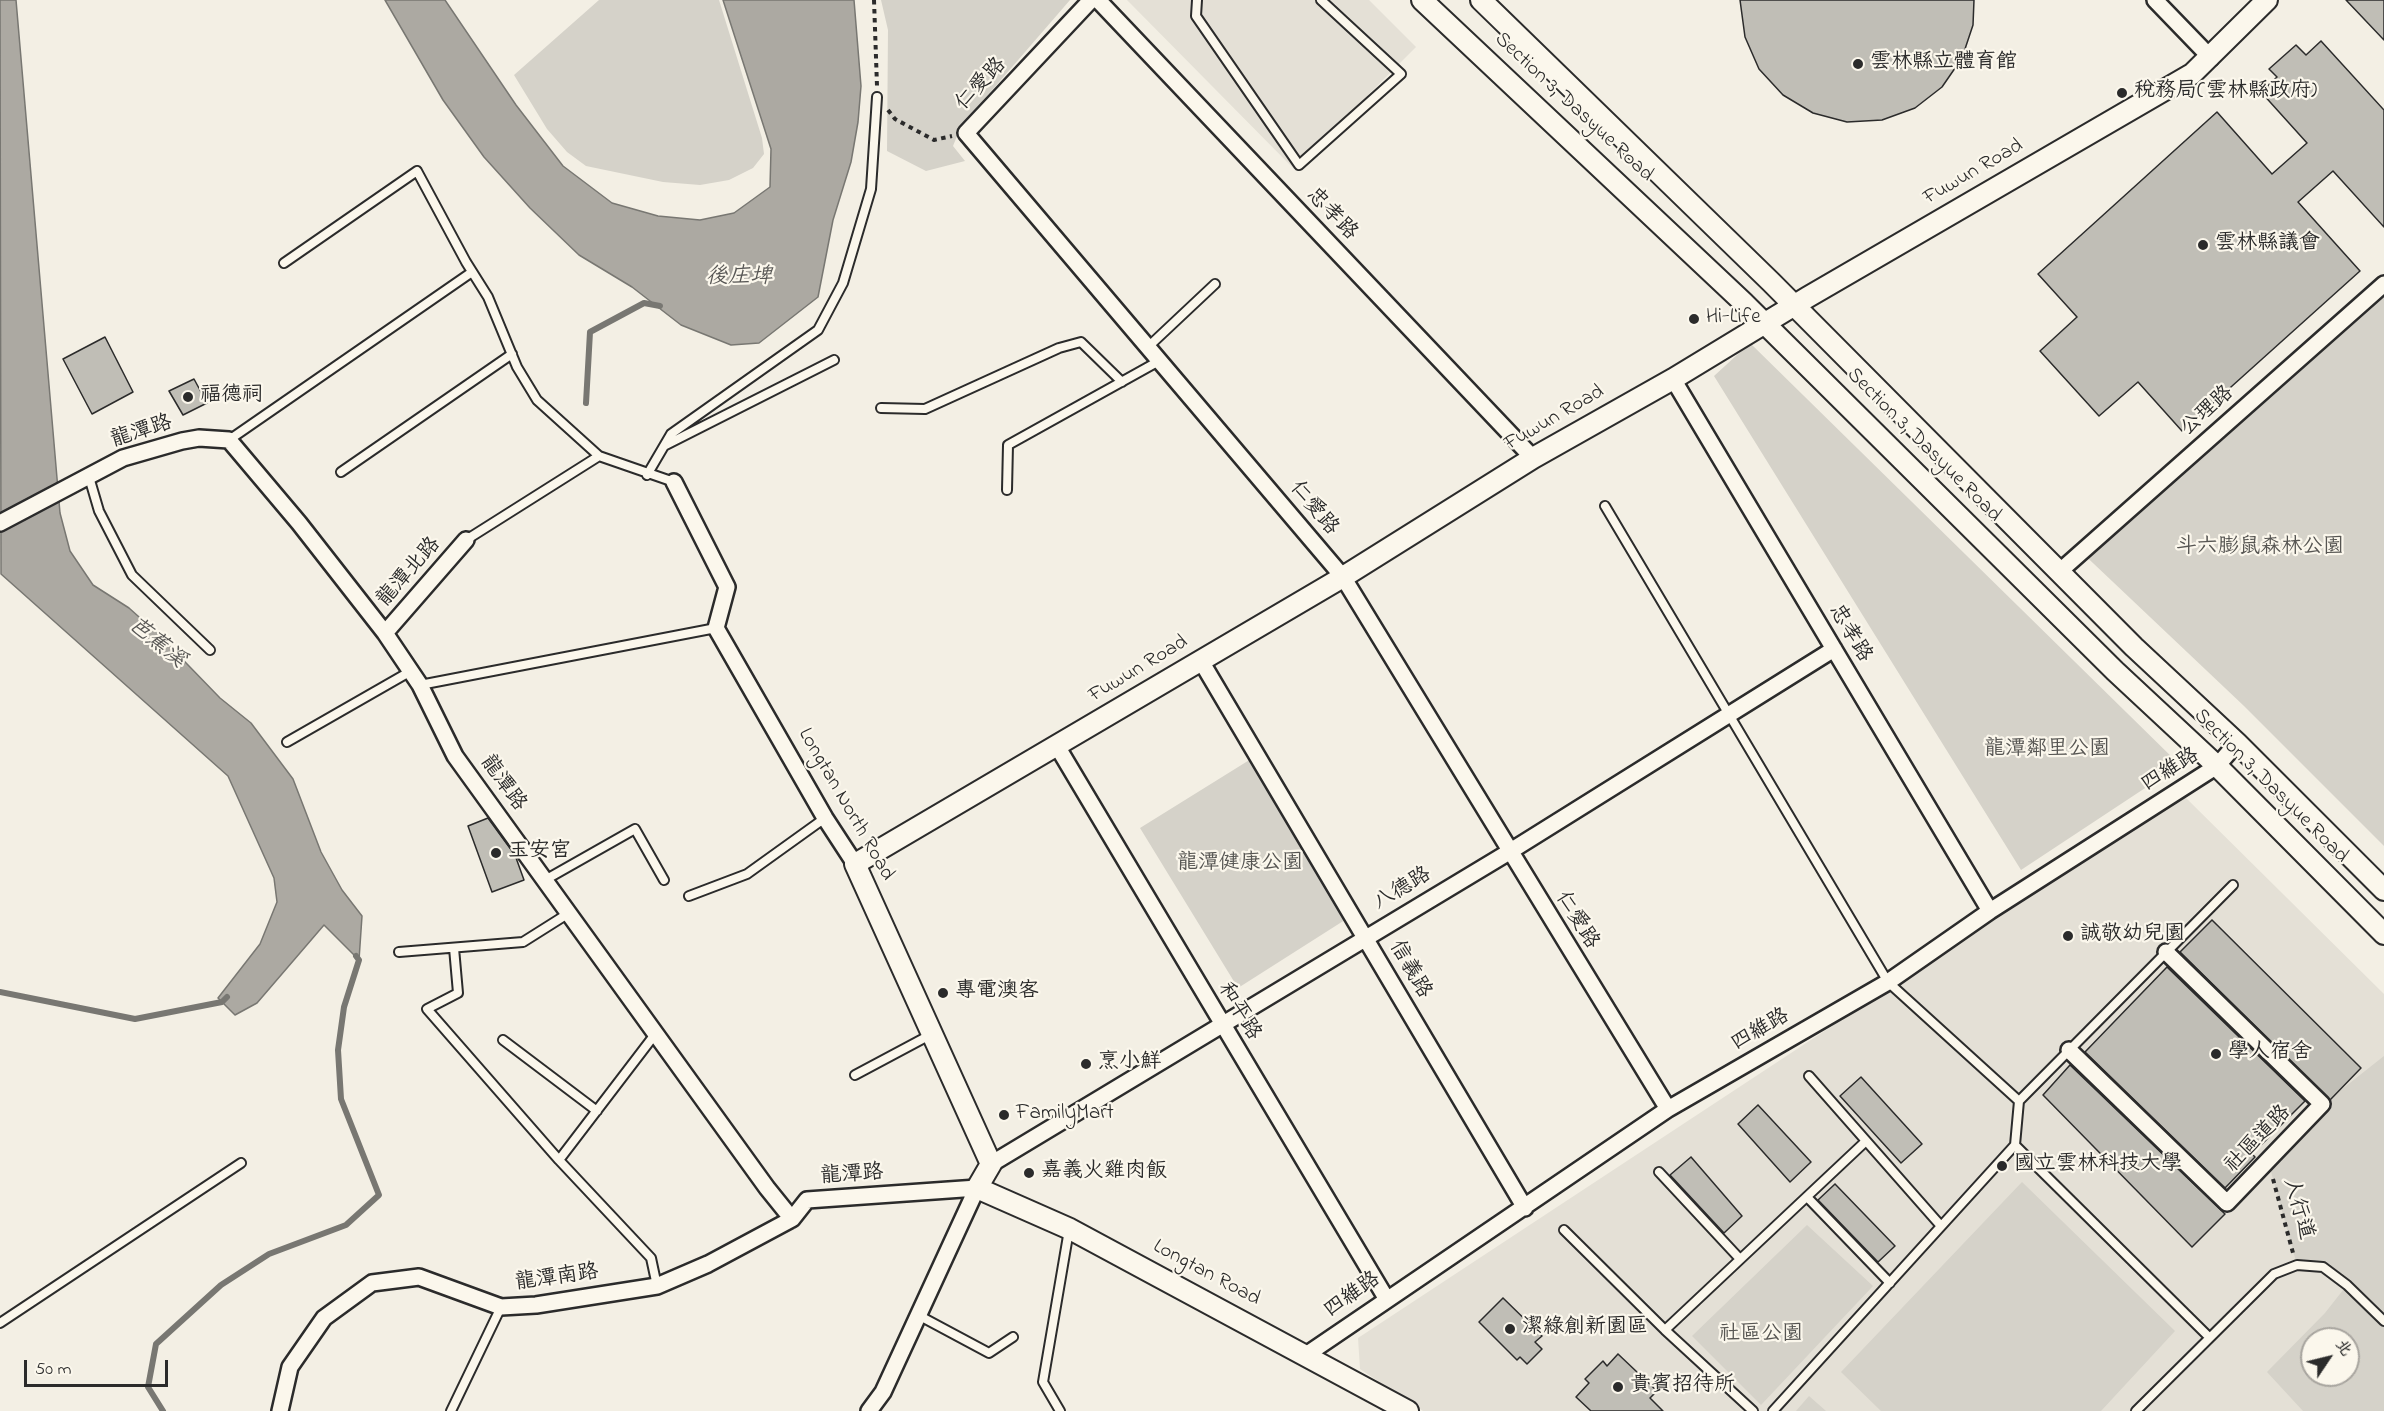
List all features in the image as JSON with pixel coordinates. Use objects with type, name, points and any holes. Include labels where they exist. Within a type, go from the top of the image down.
[{"type":"street","name":"仁愛路","points":[[1091,0],[966,133],[1343,577],[1668,1109]]},
{"type":"street","name":"忠孝路","points":[[1098,0],[1533,458]]},
{"type":"street","name":"Section 3, Dasyue Road","points":[[1422,0],[1765,323],[2115,671],[2217,766],[2384,934]]},
{"type":"street","name":"Section 3, Dasyue Road","points":[[1481,0],[1794,305],[2134,647],[2237,743],[2384,890]]},
{"type":"street","points":[[2155,0],[2211,58]]},
{"type":"street","name":"Fuwun Road","points":[[855,864],[1343,577],[1533,458],[1673,380],[1794,305],[2192,74],[2211,58],[2267,0]]},
{"type":"street","name":"公理路","points":[[2060,572],[2384,284]]},
{"type":"street","name":"忠孝路","points":[[1673,380],[1990,911]]},
{"type":"street","name":"龍潭路","points":[[0,523],[123,458],[199,438],[229,441],[299,523],[385,633],[420,685],[455,756],[792,1219],[807,1200],[977,1188]]},
{"type":"street","points":[[674,482],[727,587],[716,628]]},
{"type":"street","name":"龍潭北路","points":[[385,633],[466,540]]},
{"type":"street","name":"Longtan North Road","points":[[716,628],[825,818],[855,864],[991,1164]]},
{"type":"street","name":"八德路","points":[[991,1164],[1366,936],[1509,852],[1834,649]]},
{"type":"street","name":"信義路","points":[[1201,661],[1366,936],[1525,1208]]},
{"type":"street","name":"四維路","points":[[1306,1355],[1386,1298],[1525,1208],[1668,1109],[1888,982],[1990,911],[2217,766],[2237,743]]},
{"type":"street","name":"和平路","points":[[1057,746],[1386,1298]]},
{"type":"street","name":"社區道路","points":[[2069,1050],[2227,1203],[2322,1104],[2166,952]]},
{"type":"street","points":[[869,1411],[883,1392],[977,1188],[991,1164]]},
{"type":"street","name":"Longtan Road","points":[[977,1188],[1070,1229],[1306,1355],[1394,1406]]},
{"type":"street","name":"龍潭南路","points":[[280,1411],[290,1367],[324,1318],[372,1283],[419,1277],[501,1307],[536,1305],[657,1286],[708,1264],[792,1219]]},
{"type":"lane","points":[[1197,0],[1196,16],[1299,165],[1401,74],[1321,0]]},
{"type":"lane","points":[[647,475],[671,434],[818,330],[843,283],[871,189],[877,97]]},
{"type":"lane","points":[[284,263],[417,171],[488,297],[512,354],[537,400],[599,456],[647,475],[674,482]]},
{"type":"lane","points":[[229,441],[472,272]]},
{"type":"lane","points":[[1148,347],[1215,284]]},
{"type":"lane","points":[[881,408],[925,409],[1059,348],[1081,342],[1122,382]]},
{"type":"lane","points":[[341,472],[512,354]]},
{"type":"lane","points":[[664,446],[834,360]]},
{"type":"lane","points":[[1007,490],[1008,445],[1159,361]]},
{"type":"lane","points":[[466,540],[599,456]]},
{"type":"lane","points":[[89,477],[99,511],[132,575],[210,650]]},
{"type":"lane","points":[[1605,506],[1888,982],[2019,1101]]},
{"type":"lane","points":[[420,685],[716,628]]},
{"type":"lane","points":[[287,742],[411,672]]},
{"type":"lane","points":[[689,896],[747,874],[825,818]]},
{"type":"lane","points":[[544,879],[635,829],[664,880]]},
{"type":"lane","points":[[1773,1411],[2015,1145],[2019,1101],[2233,885]]},
{"type":"lane","points":[[399,952],[523,942],[568,913]]},
{"type":"lane","points":[[454,948],[458,993],[428,1009],[559,1160],[651,1258],[657,1286]]},
{"type":"lane","points":[[559,1160],[656,1033]]},
{"type":"lane","points":[[855,1075],[932,1035]]},
{"type":"lane","points":[[503,1040],[597,1111]]},
{"type":"lane","points":[[1809,1076],[1941,1226]]},
{"type":"lane","points":[[1665,1330],[1866,1141]]},
{"type":"lane","points":[[2015,1145],[2209,1337]]},
{"type":"lane","points":[[0,1323],[241,1162]]},
{"type":"lane","points":[[1659,1172],[1740,1259]]},
{"type":"lane","points":[[1807,1197],[1890,1283]]},
{"type":"lane","points":[[1060,1411],[1043,1382],[1070,1229]]},
{"type":"lane","points":[[1564,1230],[1665,1330],[1753,1411]]},
{"type":"lane","points":[[2136,1411],[2274,1274],[2297,1265],[2322,1268],[2347,1285],[2384,1321]]},
{"type":"lane","points":[[451,1411],[501,1307]]},
{"type":"lane","points":[[918,1315],[989,1353],[1013,1337]]},
{"type":"path","points":[[874,0],[877,97],[895,119],[934,140],[966,133]]},
{"type":"path","name":"人行道","points":[[2268,1161],[2297,1265]]},
{"type":"shaded area","points":[[1127,0],[1369,0],[1416,47],[1294,169]]},
{"type":"shaded area","name":"國立雲林科技大學","points":[[2183,795],[2384,994],[2384,1411],[1423,1411],[1360,1369],[1358,1338]]},
{"type":"green space","points":[[599,0],[719,0],[762,138],[764,154],[753,168],[729,180],[700,185],[663,182],[586,166],[567,152],[547,129],[514,75]]},
{"type":"green space","points":[[881,0],[1070,0],[961,126],[953,146],[965,161],[926,171],[887,151],[888,30]]},
{"type":"green space","name":"斗六膨鼠森林公園","points":[[2384,280],[2384,846],[2244,706],[2075,546]]},
{"type":"green space","name":"龍潭鄰里公園","points":[[1750,343],[2180,765],[2021,870],[1714,376]]},
{"type":"green space","name":"龍潭健康公園","points":[[1251,759],[1348,918],[1238,988],[1140,828]]},
{"type":"green space","points":[[2384,1056],[2384,1411],[2303,1411],[2267,1372],[2300,1338],[2300,1387],[2360,1387],[2360,1327],[2311,1327],[2347,1285],[2323,1268],[2297,1265],[2268,1161],[2322,1105]]},
{"type":"green space","points":[[2022,1182],[2175,1331],[2101,1411],[1881,1411],[1841,1372]]},
{"type":"green space","name":"社區公園","points":[[1807,1225],[1873,1286],[1761,1405],[1692,1336]]},
{"type":"green space","points":[[1809,1396],[1826,1411],[1796,1411]]},
{"type":"water","points":[[0,0],[16,0],[60,513],[70,551],[93,585],[129,608],[157,633],[220,698],[251,723],[293,779],[321,852],[342,890],[362,916],[359,960],[324,925],[257,1003],[235,1015],[218,998],[260,944],[277,902],[274,878],[228,776],[1,574]]},
{"type":"water","name":"後庄埤","points":[[385,0],[445,0],[516,105],[563,166],[612,203],[658,216],[700,220],[734,213],[770,187],[771,149],[723,0],[854,0],[861,86],[858,122],[851,162],[833,220],[818,297],[759,343],[731,345],[681,325],[632,287],[579,255],[530,208],[484,157],[443,100]]},
{"type":"building","name":"雲林縣立體育館","points":[[1740,0],[1974,0],[1973,25],[1962,58],[1942,87],[1915,108],[1882,120],[1847,122],[1813,113],[1783,95],[1759,69],[1745,37]]},
{"type":"building","points":[[2346,0],[2384,0],[2384,40]]},
{"type":"building","name":"雲林縣議會","points":[[2321,41],[2384,110],[2384,227],[2333,171],[2298,202],[2360,271],[2182,431],[2138,382],[2099,416],[2040,351],[2077,317],[2038,274],[2217,112],[2272,174],[2307,143],[2261,92],[2277,77],[2269,69],[2296,45],[2306,55]]},
{"type":"building","points":[[105,337],[133,392],[92,414],[63,359]]},
{"type":"building","name":"福德祠","points":[[194,379],[207,403],[183,415],[169,391]]},
{"type":"building","name":"玉安宮","points":[[488,818],[515,855],[524,880],[492,892],[468,826]]},
{"type":"building","name":"學人宿舍","points":[[2212,920],[2361,1068],[2330,1100],[2180,952]]},
{"type":"building","points":[[2167,967],[2305,1101],[2252,1154],[2255,1157],[2225,1188],[2085,1052]]},
{"type":"building","points":[[2070,1065],[2225,1214],[2192,1247],[2043,1095]]},
{"type":"building","points":[[1861,1077],[1922,1144],[1901,1163],[1840,1096]]},
{"type":"building","points":[[1758,1105],[1811,1162],[1790,1182],[1738,1124]]},
{"type":"building","points":[[1691,1157],[1742,1216],[1724,1233],[1670,1175]]},
{"type":"building","points":[[1835,1184],[1895,1246],[1878,1262],[1818,1200]]},
{"type":"building","name":"潔綠創新園區","points":[[1503,1298],[1542,1336],[1535,1342],[1542,1349],[1527,1364],[1520,1357],[1517,1360],[1479,1322]]},
{"type":"building","name":"貴賓招待所","points":[[1618,1354],[1657,1391],[1650,1398],[1663,1411],[1591,1411],[1576,1397],[1589,1383],[1585,1379],[1603,1361],[1607,1366]]},
{"type":"waterway","points":[[586,403],[590,332],[644,303],[660,306]]},
{"type":"waterway","points":[[163,1411],[148,1387],[156,1344],[221,1285],[269,1254],[346,1225],[379,1195],[341,1099],[338,1050],[344,1007],[359,960],[356,956]]},
{"type":"waterway","name":"芭蕉溪","points":[[0,992],[135,1019],[222,1002],[227,997]]},
{"type":"place","name":"雲林縣立體育館","points":[[1858,64]]},
{"type":"place","name":"稅務局(雲林縣政府)","points":[[2122,93]]},
{"type":"place","name":"雲林縣議會","points":[[2203,245]]},
{"type":"place","name":"Hi-Life","points":[[1694,319]]},
{"type":"place","name":"福德祠","points":[[188,397]]},
{"type":"place","name":"玉安宮","points":[[496,853]]},
{"type":"place","name":"誠敬幼兒園","points":[[2068,936]]},
{"type":"place","name":"專電澳客","points":[[943,993]]},
{"type":"place","name":"學人宿舍","points":[[2216,1054]]},
{"type":"place","name":"烹小鮮","points":[[1086,1064]]},
{"type":"place","name":"FamilyMart","points":[[1004,1115]]},
{"type":"place","name":"國立雲林科技大學","points":[[2002,1166]]},
{"type":"place","name":"嘉義火雞肉飯","points":[[1029,1173]]},
{"type":"place","name":"潔綠創新園區","points":[[1510,1329]]},
{"type":"place","name":"貴賓招待所","points":[[1618,1387]]}]
